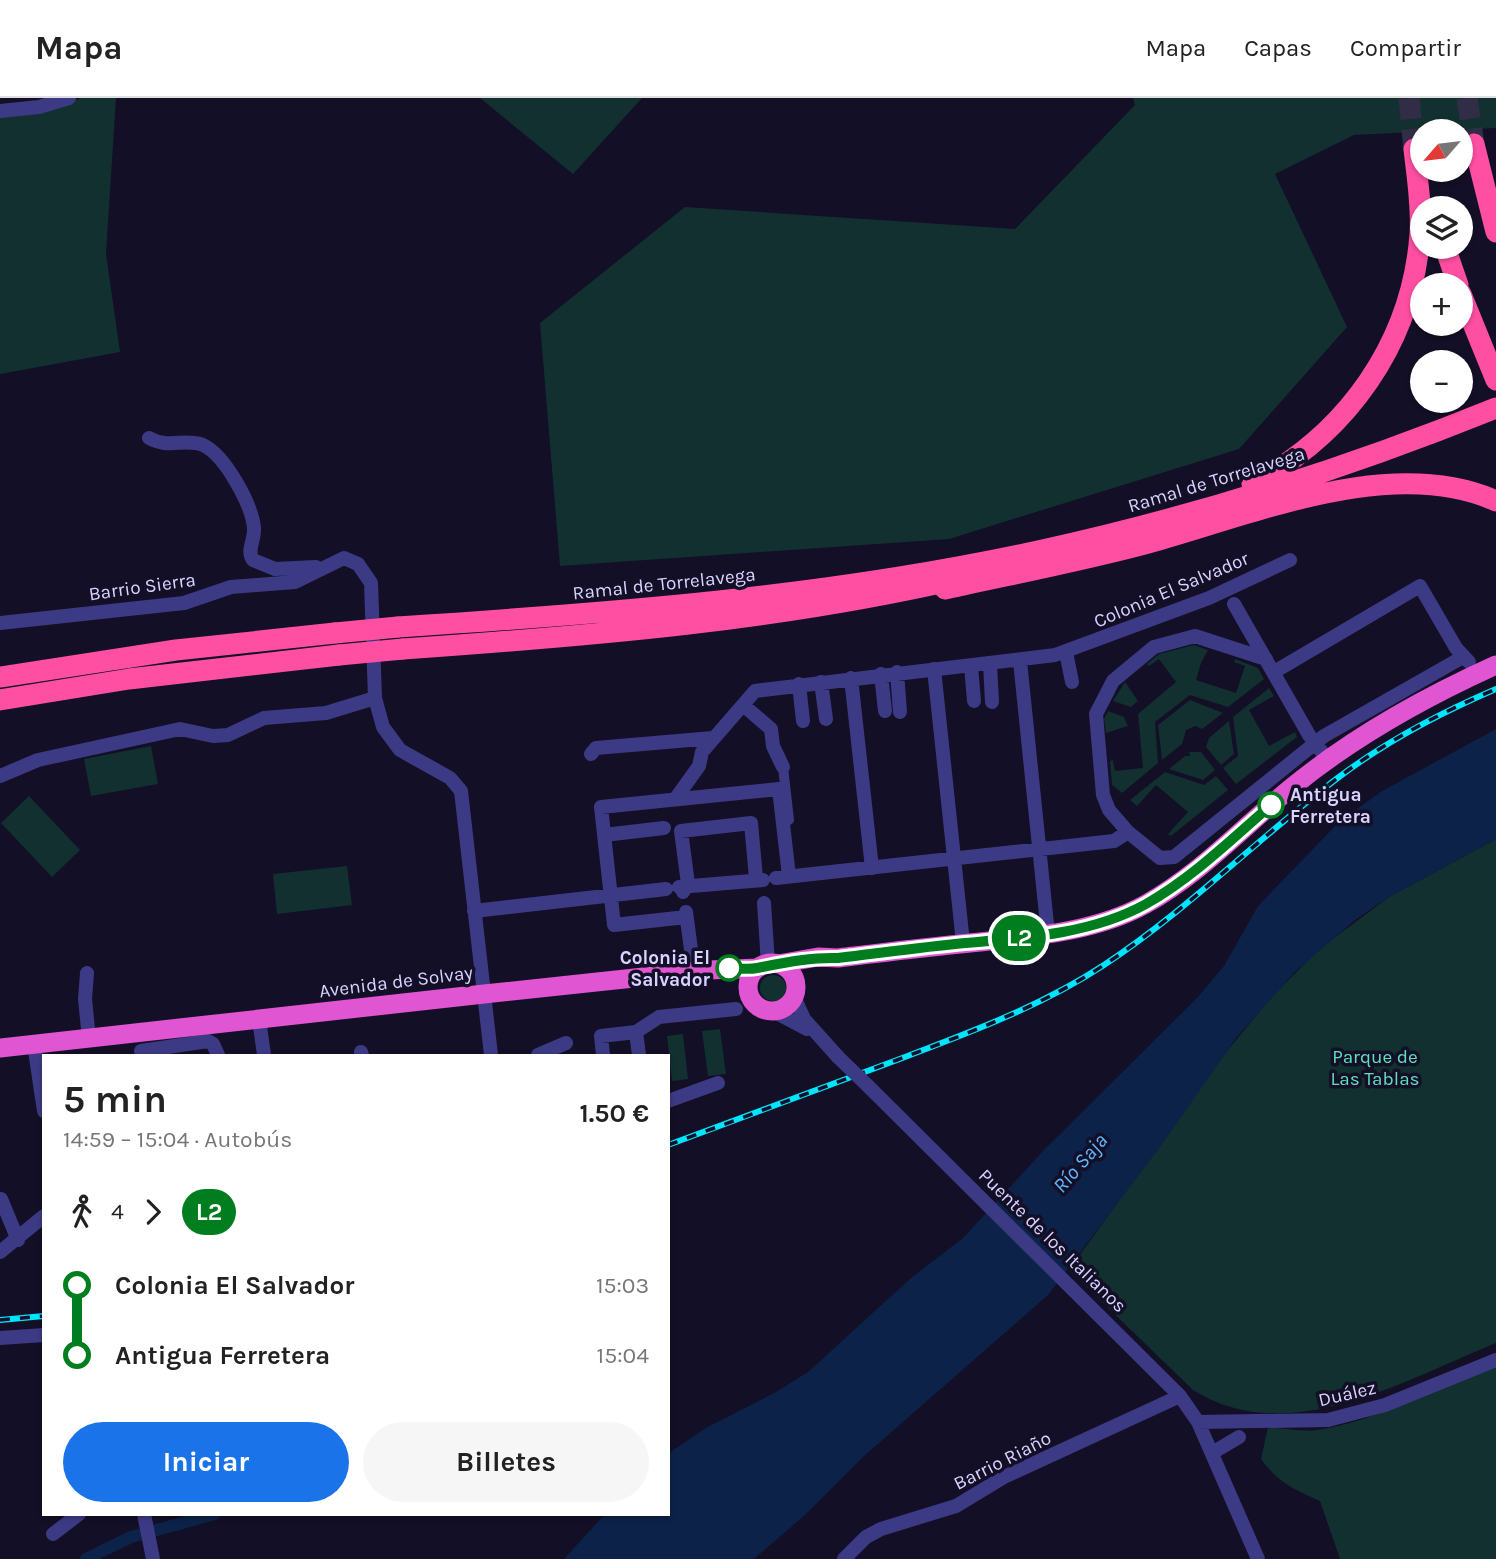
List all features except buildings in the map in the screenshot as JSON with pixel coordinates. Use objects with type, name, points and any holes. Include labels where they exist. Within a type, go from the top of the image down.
[{"type":"highway","points":[[1474,144],[1496,232]]},
{"type":"highway","points":[[783,593],[1000,553],[1151,518],[1229,494],[1299,457],[1339,421],[1356,401],[1378,368],[1398,326],[1413,280],[1420,233],[1419,182]]},
{"type":"highway","points":[[1473,324],[1492,371]]},
{"type":"highway","points":[[1392,446],[1496,394]]},
{"type":"highway","points":[[1392,446],[1496,408]]},
{"type":"highway","name":"Ramal de Torrelavega","points":[[0,700],[129,679],[339,655],[669,628],[894,596],[1149,536],[1294,494],[1496,419]]},
{"type":"highway","name":"Ramal de Torrelavega","points":[[0,677],[176,650],[335,633],[673,607],[783,593],[1038,551],[1177,517],[1392,446]]},
{"type":"highway","points":[[894,596],[939,590],[1145,544],[1359,487],[1437,485],[1468,490],[1496,501]]},
{"type":"highway","name":"Avenida de Solvay","points":[[0,1048],[89,1039],[140,1047],[260,1019],[1048,934],[1111,919],[1146,904],[1191,872],[1328,760],[1398,713],[1489,668]]},
{"type":"highway","name":"Avenida de Solvay","points":[[795,991],[817,965],[838,958]]},
{"type":"highway","points":[[701,971],[749,995],[758,1007],[773,1011],[783,1009],[795,991],[788,969],[768,965],[750,980],[749,995]]},
{"type":"street","points":[[0,111],[39,107],[69,98]]},
{"type":"street","name":"Barrio Sierra","points":[[149,438],[168,445],[204,446],[217,456],[236,482],[249,511],[254,527],[250,551],[253,560],[275,569],[325,566]]},
{"type":"street","name":"Barrio Sierra","points":[[0,623],[184,603],[231,587],[295,582],[344,558],[358,564],[371,583],[375,698]]},
{"type":"street","name":"Colonia El Salvador","points":[[676,798],[713,738],[755,691],[897,672],[1020,661],[1066,652],[1209,598],[1290,560]]},
{"type":"street","points":[[1463,657],[1383,700],[1315,744],[1171,859],[1160,858],[1128,832],[1109,810],[1103,795],[1097,714],[1113,681],[1154,647],[1195,635],[1270,665],[1420,586],[1463,657],[1489,668]]},
{"type":"street","points":[[1234,604],[1315,744],[1328,760]]},
{"type":"street","points":[[1066,652],[1072,682]]},
{"type":"street","points":[[1020,661],[1048,934]]},
{"type":"street","points":[[989,664],[992,702]]},
{"type":"street","points":[[971,666],[974,701]]},
{"type":"street","points":[[934,669],[963,943]]},
{"type":"street","points":[[897,672],[900,712]]},
{"type":"street","points":[[881,674],[885,711]]},
{"type":"street","points":[[851,678],[872,868]]},
{"type":"street","points":[[821,682],[825,719]]},
{"type":"street","points":[[799,684],[803,721]]},
{"type":"street","points":[[0,776],[38,760],[180,729],[213,736],[228,735],[264,718],[326,713],[375,698],[383,727],[400,750],[450,778],[461,791],[491,1054]]},
{"type":"street","points":[[743,705],[771,729],[773,746],[783,767],[772,879]]},
{"type":"street","points":[[592,754],[596,748],[713,738]]},
{"type":"street","points":[[701,971],[686,915],[614,925],[601,807],[779,789],[772,879]]},
{"type":"street","points":[[679,888],[681,831],[751,824],[772,879]]},
{"type":"street","points":[[604,835],[673,827]]},
{"type":"street","points":[[474,911],[1040,850],[1114,841],[1128,832]]},
{"type":"street","points":[[764,903],[768,965]]},
{"type":"street","points":[[87,973],[85,999],[89,1039]]},
{"type":"street","points":[[795,991],[804,1019],[817,1036]]},
{"type":"street","points":[[603,1054],[601,1036],[636,1032],[659,1017],[736,1009]]},
{"type":"street","points":[[773,1011],[795,1020],[817,1036]]},
{"type":"street","points":[[260,1019],[264,1054]]},
{"type":"street","points":[[636,1032],[639,1054]]},
{"type":"street","name":"Puente de los Italianos","points":[[817,1036],[1163,1375],[1198,1422],[1258,1559]]},
{"type":"street","name":"Avenida de Solvay","points":[[140,1047],[208,1041],[213,1044],[218,1054]]},
{"type":"street","points":[[540,1054],[566,1043]]},
{"type":"street","points":[[34,1044],[42,1098]]},
{"type":"street","points":[[670,1100],[718,1083]]},
{"type":"street","points":[[1,1199],[18,1240]]},
{"type":"street","points":[[0,1252],[42,1218]]},
{"type":"street","points":[[0,1338],[42,1335]]},
{"type":"street","name":"Duález","points":[[1198,1422],[1328,1420],[1385,1405],[1496,1360]]},
{"type":"street","name":"Barrio Riaño","points":[[844,1559],[866,1537],[881,1529],[956,1506],[1004,1477],[1180,1396]]},
{"type":"street","points":[[1212,1453],[1240,1437]]},
{"type":"street","points":[[53,1534],[76,1516]]},
{"type":"street","points":[[144,1516],[153,1559]]},
{"type":"green space","points":[[82,98],[116,98],[106,254],[120,352],[0,374],[0,113],[48,108]]},
{"type":"green space","points":[[480,98],[642,98],[573,174]]},
{"type":"green space","points":[[1133,98],[1496,98],[1496,128],[1474,129],[1474,119],[1410,119],[1410,132],[1354,135],[1275,174],[1347,327],[1239,449],[949,539],[560,566],[540,323],[685,207],[1015,229],[1135,105]]},
{"type":"green space","points":[[1194,645],[1208,650],[1196,680],[1236,693],[1245,666],[1234,662],[1235,659],[1258,668],[1264,679],[1228,707],[1190,695],[1155,722],[1158,763],[1122,793],[1112,785],[1110,761],[1113,760],[1115,771],[1143,768],[1138,714],[1176,682],[1159,659],[1149,666],[1147,664],[1159,654]]},
{"type":"green space","points":[[1125,682],[1138,701],[1131,707],[1113,701]]},
{"type":"green space","points":[[1269,688],[1274,696],[1249,710],[1269,746],[1295,732],[1297,737],[1236,784],[1223,768],[1238,756],[1233,717]]},
{"type":"green space","points":[[1190,700],[1223,713],[1202,729],[1195,726],[1186,730],[1182,744],[1162,760],[1158,725]]},
{"type":"green space","points":[[1108,711],[1124,717],[1128,726],[1106,733],[1104,719]]},
{"type":"green space","points":[[1229,721],[1234,754],[1221,765],[1206,747],[1209,738]]},
{"type":"green space","points":[[151,746],[158,784],[91,796],[84,759]]},
{"type":"green space","points":[[1189,752],[1201,752],[1215,770],[1203,780],[1169,769],[1185,756],[1190,756]]},
{"type":"green space","points":[[1165,772],[1204,785],[1216,776],[1228,790],[1171,836],[1168,834],[1188,812],[1156,785],[1137,806],[1130,800]]},
{"type":"green space","points":[[29,796],[80,850],[52,877],[1,823]]},
{"type":"green space","name":"Parque de Las Tablas","points":[[1496,839],[1496,1343],[1385,1390],[1346,1403],[1306,1411],[1267,1413],[1230,1407],[1193,1390],[1069,1270],[1223,1056],[1268,1001],[1318,950],[1389,897]]},
{"type":"green space","points":[[347,866],[352,905],[277,914],[273,874]]},
{"type":"green space","points":[[773,975],[783,978],[786,988],[783,998],[773,1001],[763,998],[760,988],[763,978]]},
{"type":"green space","points":[[720,1029],[726,1074],[708,1076],[702,1031]]},
{"type":"green space","points":[[683,1034],[688,1079],[672,1081],[667,1036]]},
{"type":"green space","points":[[1496,1364],[1496,1559],[1340,1559],[1320,1501],[1287,1484],[1273,1474],[1261,1459],[1268,1427],[1311,1430],[1340,1426],[1408,1402]]},
{"type":"water","name":"Río Saja","points":[[1496,729],[1496,839],[1389,897],[1355,920],[1296,971],[1237,1037],[1160,1147],[1048,1295],[864,1456],[805,1515],[754,1559],[564,1559],[603,1516],[670,1516],[670,1452],[706,1428],[776,1392],[808,1372],[911,1278],[963,1238],[1044,1150],[1197,998],[1224,966],[1258,906],[1339,822],[1382,791]]},
{"type":"waterway","points":[[86,1559],[131,1537],[208,1516]]},
{"type":"tunnel","points":[[1409,98],[1411,119]]},
{"type":"tunnel","points":[[1467,98],[1470,119]]},
{"type":"railway","points":[[670,1144],[977,1029],[1055,994],[1135,944],[1309,800],[1376,751],[1415,728],[1496,689]]},
{"type":"railway","points":[[0,1320],[42,1316]]},
{"type":"bus line","name":"L2","points":[[729,968],[758,968],[773,963],[818,957],[838,958],[1005,940],[1048,934],[1111,919],[1146,904],[1191,872],[1271,805]]},
{"type":"place","name":"Antigua Ferretera","points":[[1271,805]]},
{"type":"place","name":"Colonia El Salvador","points":[[729,968]]}]
